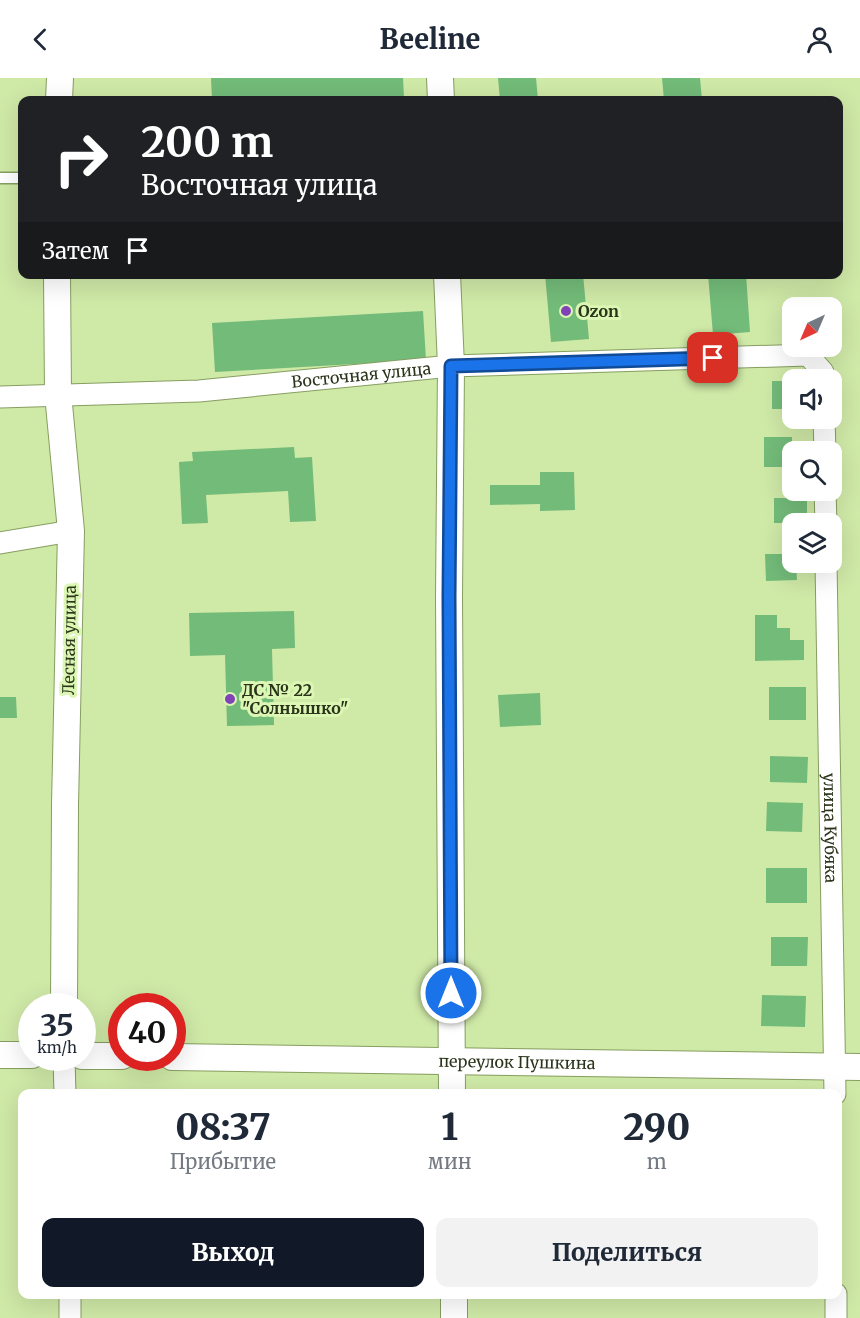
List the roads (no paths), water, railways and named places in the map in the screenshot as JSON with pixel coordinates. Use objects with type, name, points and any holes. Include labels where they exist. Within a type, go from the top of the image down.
[{"type":"street","points":[[59,96],[60,78]]},
{"type":"street","points":[[441,78],[441,96]]},
{"type":"street","name":"Лесная улица","points":[[57,279],[58,394],[71,531],[65,805],[64,993]]},
{"type":"street","points":[[447,279],[451,366],[449,597],[452,1089]]},
{"type":"street","name":"Восточная улица","points":[[0,397],[199,391],[451,366],[808,355],[818,369]]},
{"type":"street","points":[[0,543],[71,531]]},
{"type":"street","name":"улица Кубяка","points":[[826,573],[847,1066],[837,1089]]},
{"type":"street","points":[[0,1055],[18,1055]]},
{"type":"street","name":"переулок Пушкина","points":[[186,1057],[847,1066]]},
{"type":"street","points":[[64,1071],[65,1089]]},
{"type":"street","points":[[70,1299],[70,1318]]},
{"type":"street","points":[[454,1299],[454,1318]]},
{"type":"street","points":[[836,1299],[836,1318]]},
{"type":"lane","points":[[0,178],[18,178]]},
{"type":"place","name":"Ozon","points":[[566,311]]},
{"type":"place","name":"ДС № 22 \"Солнышко\"","points":[[230,699]]}]
